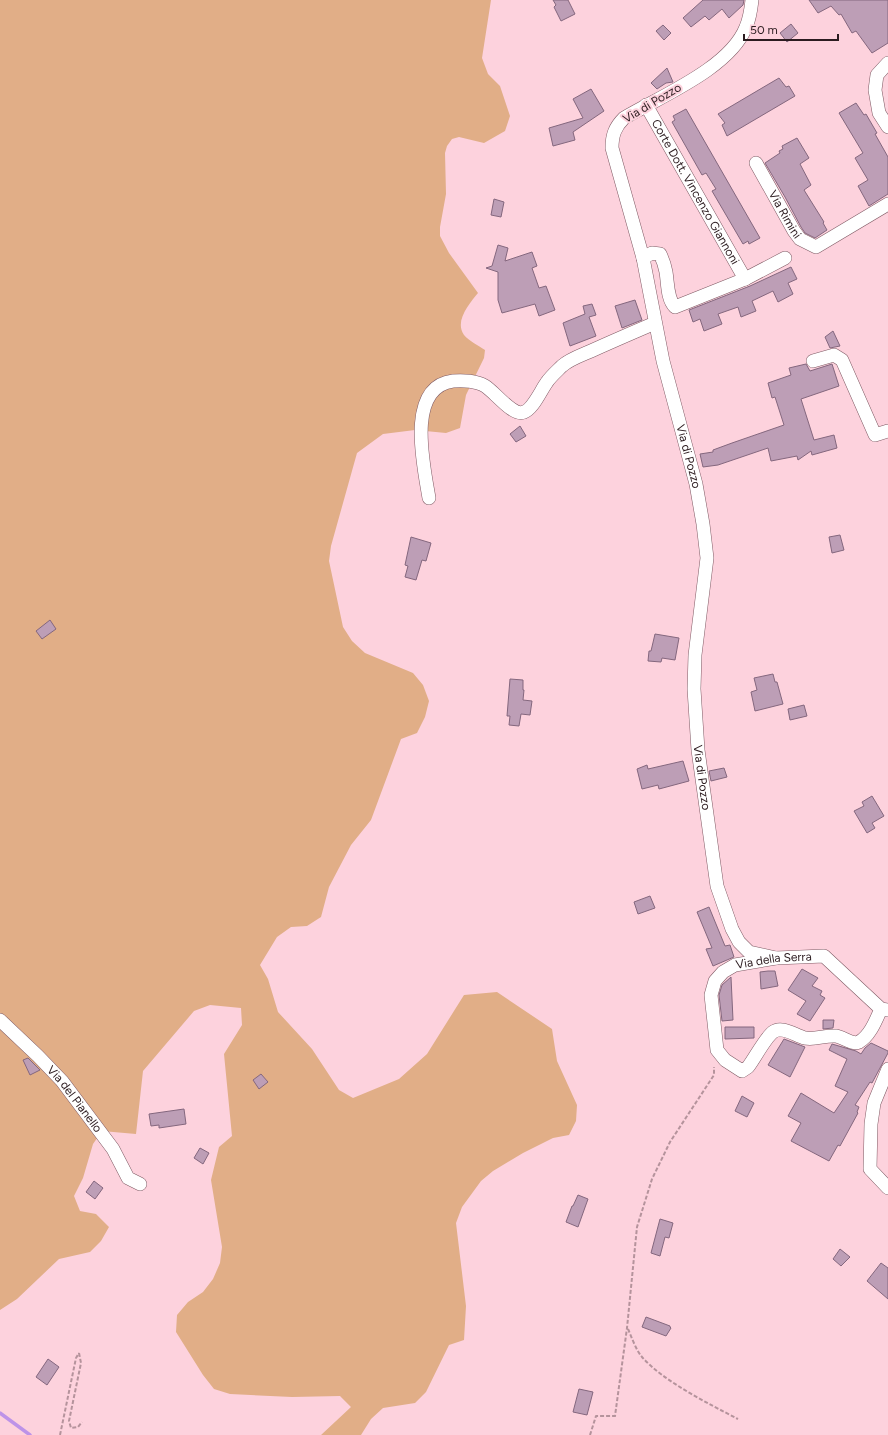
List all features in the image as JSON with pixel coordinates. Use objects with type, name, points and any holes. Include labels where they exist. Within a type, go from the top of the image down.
[{"type":"street","name":"Via di Pozzo","points":[[752,0],[751,12],[746,28],[734,48],[707,71],[624,118],[614,131],[612,148],[643,258],[663,361],[696,484],[703,524],[707,558],[695,655],[694,689],[698,750],[717,886],[732,929],[739,942],[749,952],[776,958]]},
{"type":"street","points":[[888,63],[877,75],[874,90],[879,112],[888,128]]},
{"type":"street","name":"Corte Dott. Vincenzo Giannoni","points":[[646,105],[745,279]]},
{"type":"street","name":"Via Rimini","points":[[756,163],[794,231],[800,239],[816,247],[888,204]]},
{"type":"street","points":[[643,258],[652,254],[660,254],[666,272],[671,303],[676,307],[745,279],[785,258]]},
{"type":"street","points":[[429,498],[423,454],[421,417],[425,404],[432,392],[440,384],[451,381],[478,383],[486,386],[515,412],[522,413],[530,409],[548,381],[563,365],[582,355],[655,323]]},
{"type":"street","points":[[813,361],[834,355],[842,360],[875,435],[888,431]]},
{"type":"street","name":"Via della Serra","points":[[717,1050],[711,995],[715,981],[723,972],[734,965],[776,958],[824,956],[885,1010]]},
{"type":"street","points":[[717,1050],[725,1060],[742,1071],[748,1067],[774,1031],[781,1029],[806,1038],[838,1036],[858,1042],[866,1036],[885,1010]]},
{"type":"street","name":"Via del Pianello","points":[[0,1020],[62,1081],[113,1149],[128,1178],[140,1184]]},
{"type":"street","points":[[888,1069],[874,1103],[871,1124],[870,1169],[888,1188]]},
{"type":"path","points":[[590,1435],[596,1416],[615,1416],[628,1328],[637,1227],[652,1179],[670,1142],[714,1075],[712,1054],[717,1050]]},
{"type":"path","points":[[628,1328],[641,1356],[657,1371],[738,1419]]},
{"type":"path","points":[[60,1435],[76,1358],[79,1353],[81,1363],[69,1421],[71,1428],[78,1427],[82,1422]]},
{"type":"shaded area","points":[[0,0],[491,0],[482,58],[488,74],[500,86],[510,116],[505,131],[484,143],[459,137],[452,139],[447,146],[445,153],[446,194],[440,227],[440,236],[449,253],[478,293],[464,312],[461,330],[471,341],[485,350],[484,358],[466,395],[460,428],[446,433],[415,430],[383,434],[357,453],[331,546],[329,561],[343,627],[352,641],[365,653],[413,673],[423,685],[429,701],[425,717],[417,733],[401,739],[371,820],[351,845],[329,887],[321,917],[307,926],[291,927],[277,937],[260,965],[268,979],[278,1012],[312,1049],[339,1090],[353,1098],[399,1079],[427,1054],[464,995],[497,992],[552,1029],[557,1061],[577,1105],[576,1121],[569,1135],[553,1138],[523,1153],[493,1171],[481,1181],[462,1207],[456,1223],[466,1306],[464,1340],[449,1345],[426,1392],[415,1403],[383,1408],[371,1419],[361,1435],[321,1435],[351,1407],[340,1396],[292,1397],[230,1394],[214,1389],[203,1375],[176,1332],[177,1315],[188,1302],[203,1292],[213,1279],[220,1263],[222,1247],[211,1180],[219,1147],[232,1136],[224,1054],[242,1025],[241,1008],[210,1005],[194,1011],[143,1071],[136,1134],[102,1131],[93,1144],[83,1178],[74,1196],[80,1211],[96,1214],[109,1227],[101,1241],[90,1252],[59,1259],[17,1299],[0,1310]]},
{"type":"building","points":[[553,0],[568,0],[575,14],[561,21],[554,7],[556,5]]},
{"type":"building","points":[[703,0],[744,0],[743,5],[729,18],[722,9],[709,20],[705,16],[691,27],[683,18]]},
{"type":"building","points":[[809,0],[888,0],[888,43],[872,53],[856,31],[852,33],[841,14],[839,15],[831,6],[818,13]]},
{"type":"building","points":[[791,24],[798,33],[787,42],[780,33]]},
{"type":"building","points":[[663,25],[671,33],[664,40],[656,31]]},
{"type":"building","points":[[667,68],[673,82],[666,83],[657,89],[651,83]]},
{"type":"building","points":[[779,78],[786,87],[789,86],[795,96],[727,136],[722,125],[725,123],[718,114]]},
{"type":"building","points":[[591,89],[604,111],[573,132],[575,140],[553,146],[549,128],[583,118],[573,99]]},
{"type":"building","points":[[856,103],[864,115],[866,114],[888,157],[888,194],[869,206],[858,186],[868,180],[855,158],[863,153],[839,113]]},
{"type":"building","points":[[686,109],[760,238],[749,244],[748,241],[743,244],[712,191],[716,189],[706,173],[702,175],[672,122],[675,120],[673,116]]},
{"type":"building","points":[[797,138],[809,158],[800,164],[811,185],[804,190],[824,222],[823,223],[827,230],[815,238],[805,233],[801,227],[765,163],[780,153],[779,151],[783,149],[782,146]]},
{"type":"building","points":[[494,199],[504,202],[501,217],[491,215]]},
{"type":"building","points":[[498,245],[508,248],[505,261],[532,252],[537,266],[532,268],[539,288],[546,286],[555,310],[539,316],[535,304],[502,313],[498,300],[498,272],[486,268],[492,266]]},
{"type":"building","points":[[791,267],[797,279],[788,283],[793,294],[778,302],[773,291],[752,301],[756,311],[741,317],[738,307],[718,314],[722,324],[704,331],[700,319],[693,322],[689,310],[750,286]]},
{"type":"building","points":[[635,300],[642,320],[622,328],[615,306]]},
{"type":"building","points":[[592,304],[596,315],[589,317],[596,336],[570,346],[563,323],[585,314],[583,306]]},
{"type":"building","points":[[833,331],[840,346],[830,348],[825,337]]},
{"type":"building","points":[[806,364],[810,371],[832,364],[839,386],[801,399],[814,440],[834,435],[837,448],[812,455],[811,451],[798,460],[797,456],[771,461],[768,448],[718,465],[703,467],[700,454],[713,452],[713,450],[784,425],[775,397],[772,398],[768,383],[791,375],[789,368]]},
{"type":"building","points":[[520,426],[526,436],[516,442],[510,434]]},
{"type":"building","points":[[840,535],[844,550],[832,553],[829,537]]},
{"type":"building","points":[[411,537],[431,543],[426,561],[422,560],[416,580],[405,577],[408,566],[405,565]]},
{"type":"building","points":[[50,620],[56,629],[42,639],[36,631]]},
{"type":"building","points":[[655,634],[679,638],[675,660],[662,658],[661,662],[648,661],[649,651],[651,651]]},
{"type":"building","points":[[773,674],[775,682],[777,682],[783,704],[755,711],[751,692],[757,690],[754,678]]},
{"type":"building","points":[[510,679],[523,680],[523,700],[532,701],[530,715],[521,714],[519,726],[509,725],[510,716],[507,716]]},
{"type":"building","points":[[804,705],[807,716],[790,720],[788,709]]},
{"type":"building","points":[[683,761],[689,781],[659,789],[658,785],[642,789],[637,769],[647,765],[648,769]]},
{"type":"building","points":[[724,768],[727,777],[711,781],[709,771]]},
{"type":"building","points":[[872,796],[884,816],[872,823],[875,828],[867,833],[854,811],[864,806],[862,802]]},
{"type":"building","points":[[650,896],[655,908],[638,914],[634,902]]},
{"type":"building","points":[[709,907],[725,946],[730,945],[734,957],[713,966],[706,949],[712,948],[697,912]]},
{"type":"building","points":[[802,969],[818,978],[812,986],[822,991],[820,995],[825,998],[810,1021],[797,1014],[806,1001],[788,990]]},
{"type":"building","points":[[775,971],[778,986],[761,989],[760,972]]},
{"type":"building","points":[[731,977],[733,1020],[722,1021],[719,995],[722,985]]},
{"type":"building","points":[[823,1020],[834,1020],[833,1028],[823,1029]]},
{"type":"building","points":[[725,1027],[754,1027],[754,1038],[725,1039]]},
{"type":"building","points":[[784,1039],[805,1047],[790,1077],[768,1065]]},
{"type":"building","points":[[871,1043],[888,1051],[888,1053],[872,1083],[870,1082],[855,1105],[859,1107],[858,1113],[840,1146],[838,1145],[829,1161],[791,1141],[801,1123],[788,1116],[801,1093],[834,1113],[848,1092],[835,1086],[847,1059],[829,1050],[832,1044],[856,1051],[861,1054]]},
{"type":"building","points":[[28,1058],[40,1070],[30,1075],[23,1060]]},
{"type":"building","points":[[261,1074],[268,1082],[259,1089],[253,1080]]},
{"type":"building","points":[[742,1096],[754,1103],[747,1117],[735,1111]]},
{"type":"building","points":[[184,1109],[186,1124],[159,1128],[159,1125],[151,1126],[149,1114]]},
{"type":"building","points":[[200,1148],[209,1153],[203,1164],[194,1158]]},
{"type":"building","points":[[94,1181],[103,1188],[95,1199],[86,1192]]},
{"type":"building","points":[[578,1195],[588,1199],[578,1227],[566,1222]]},
{"type":"building","points":[[660,1219],[673,1223],[669,1238],[665,1237],[660,1256],[651,1253]]},
{"type":"building","points":[[840,1249],[850,1257],[841,1266],[833,1259]]},
{"type":"building","points":[[881,1263],[888,1268],[888,1299],[867,1281]]},
{"type":"building","points":[[646,1317],[670,1326],[671,1328],[666,1336],[642,1327]]},
{"type":"building","points":[[48,1359],[59,1367],[47,1385],[36,1377]]},
{"type":"building","points":[[579,1389],[593,1392],[587,1415],[573,1412]]},
{"type":"waterway","points":[[0,1413],[30,1435]]}]
